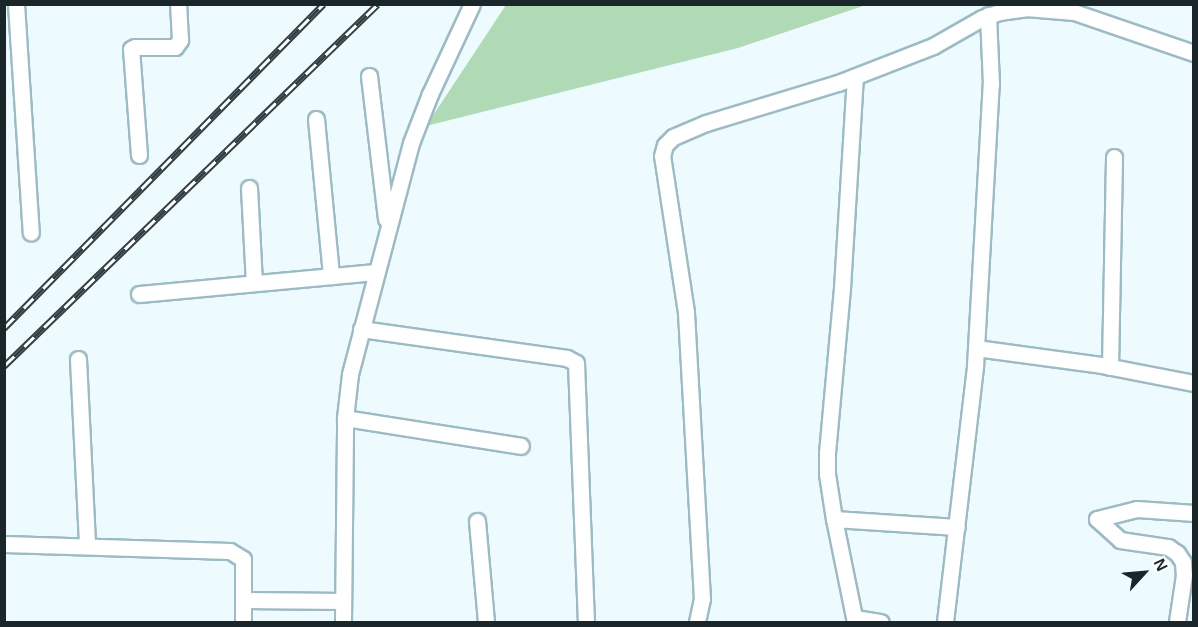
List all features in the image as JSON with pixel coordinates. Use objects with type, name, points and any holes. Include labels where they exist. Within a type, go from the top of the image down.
[{"type":"street","points":[[16,4],[31,233]]},
{"type":"street","points":[[139,155],[131,50],[135,47],[175,47],[180,40],[178,4]]},
{"type":"street","points":[[343,622],[345,418],[350,374],[387,227],[422,113],[472,4]]},
{"type":"street","points":[[697,622],[702,599],[686,312],[662,156],[665,145],[673,137],[706,123],[855,76],[933,46],[988,15],[1026,8],[1074,12],[1194,53]]},
{"type":"street","points":[[945,622],[976,348],[991,84],[988,15]]},
{"type":"street","points":[[369,76],[387,227]]},
{"type":"street","points":[[855,76],[842,288],[828,433],[827,474],[855,620],[881,622]]},
{"type":"street","points":[[316,119],[331,276]]},
{"type":"street","points":[[1110,367],[1114,157]]},
{"type":"street","points":[[249,188],[254,283]]},
{"type":"street","points":[[139,294],[376,272]]},
{"type":"street","points":[[360,329],[567,357],[576,363],[586,622]]},
{"type":"street","points":[[976,348],[1110,367],[1194,383]]},
{"type":"street","points":[[78,360],[87,546]]},
{"type":"street","points":[[345,418],[521,446]]},
{"type":"street","points":[[1178,622],[1188,562],[1168,547],[1120,540],[1097,519],[1137,509],[1194,513]]},
{"type":"street","points":[[834,519],[957,527]]},
{"type":"street","points":[[477,521],[486,622]]},
{"type":"street","points":[[4,544],[230,551],[243,559],[243,622]]},
{"type":"street","points":[[244,600],[343,602]]},
{"type":"green space","points":[[506,5],[866,5],[738,48],[426,126]]},
{"type":"railway","points":[[4,328],[323,4]]},
{"type":"railway","points":[[4,366],[378,4]]}]
